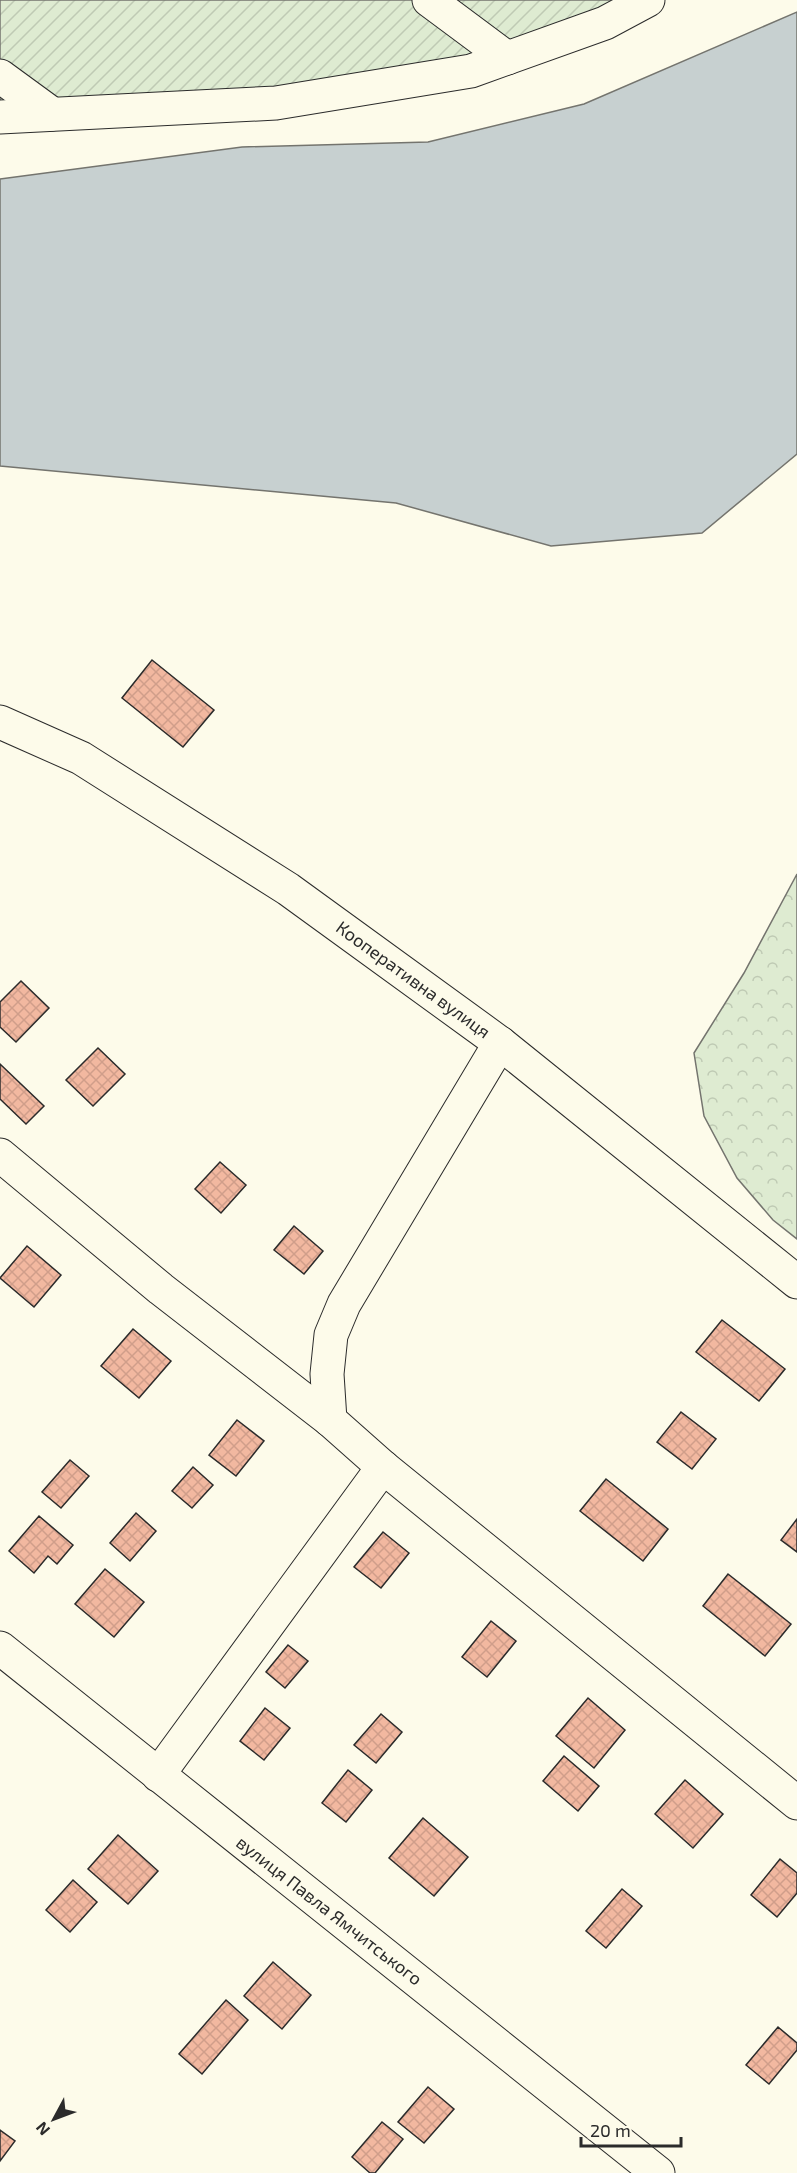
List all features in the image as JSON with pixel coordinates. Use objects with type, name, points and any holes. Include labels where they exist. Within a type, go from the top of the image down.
[{"type":"street","points":[[429,0],[507,58]]},
{"type":"street","points":[[0,117],[276,103],[471,71],[605,23],[648,0]]},
{"type":"street","points":[[0,76],[52,114]]},
{"type":"street","name":"Кооперативна вулиця","points":[[0,722],[81,758],[288,889],[500,1043],[797,1282]]},
{"type":"street","points":[[330,1420],[327,1374],[331,1335],[344,1304],[500,1043]]},
{"type":"street","points":[[0,1155],[161,1288],[330,1420],[383,1467],[797,1803]]},
{"type":"street","points":[[158,1775],[383,1467]]},
{"type":"street","name":"вулиця Павла Ямчитського","points":[[0,1648],[658,2173]]},
{"type":"green space","points":[[0,0],[648,0],[471,71],[0,117]]},
{"type":"green space","points":[[797,874],[797,1239],[773,1220],[737,1178],[704,1116],[694,1053],[744,973]]},
{"type":"shaded area","points":[[797,12],[797,454],[702,533],[551,546],[396,503],[0,466],[0,179],[242,147],[428,142],[584,104]]},
{"type":"building","points":[[152,660],[214,710],[183,747],[122,698]]},
{"type":"building","points":[[21,981],[49,1008],[16,1042],[0,1027],[0,1002]]},
{"type":"building","points":[[98,1048],[125,1074],[93,1106],[66,1080]]},
{"type":"building","points":[[0,1064],[44,1106],[26,1124],[0,1099]]},
{"type":"building","points":[[220,1162],[246,1185],[221,1213],[195,1189]]},
{"type":"building","points":[[294,1226],[323,1251],[304,1274],[274,1250]]},
{"type":"building","points":[[27,1246],[61,1275],[34,1307],[0,1278]]},
{"type":"building","points":[[722,1320],[785,1369],[759,1401],[696,1352]]},
{"type":"building","points":[[133,1329],[171,1361],[139,1398],[101,1366]]},
{"type":"building","points":[[681,1412],[716,1439],[692,1469],[657,1442]]},
{"type":"building","points":[[237,1420],[264,1441],[236,1476],[209,1455]]},
{"type":"building","points":[[70,1460],[89,1476],[61,1508],[42,1492]]},
{"type":"building","points":[[193,1467],[213,1485],[192,1508],[172,1491]]},
{"type":"building","points":[[606,1479],[668,1529],[643,1561],[580,1511]]},
{"type":"building","points":[[136,1513],[156,1531],[130,1561],[110,1543]]},
{"type":"building","points":[[39,1516],[73,1545],[57,1564],[48,1556],[34,1573],[9,1551]]},
{"type":"building","points":[[797,1519],[797,1552],[781,1540]]},
{"type":"building","points":[[383,1532],[409,1553],[381,1588],[354,1567]]},
{"type":"building","points":[[105,1569],[144,1602],[114,1637],[75,1604]]},
{"type":"building","points":[[728,1574],[791,1624],[765,1656],[703,1606]]},
{"type":"building","points":[[491,1621],[516,1641],[487,1677],[462,1657]]},
{"type":"building","points":[[288,1645],[308,1661],[285,1688],[266,1672]]},
{"type":"building","points":[[588,1698],[625,1730],[594,1768],[556,1736]]},
{"type":"building","points":[[265,1708],[290,1728],[264,1760],[240,1741]]},
{"type":"building","points":[[381,1714],[402,1732],[376,1763],[354,1745]]},
{"type":"building","points":[[564,1756],[599,1786],[578,1811],[543,1781]]},
{"type":"building","points":[[348,1770],[372,1790],[346,1822],[322,1803]]},
{"type":"building","points":[[685,1780],[723,1814],[693,1848],[655,1814]]},
{"type":"building","points":[[423,1818],[468,1857],[434,1896],[389,1858]]},
{"type":"building","points":[[118,1835],[158,1871],[128,1904],[88,1869]]},
{"type":"building","points":[[780,1859],[797,1873],[797,1893],[777,1917],[751,1895]]},
{"type":"building","points":[[73,1880],[97,1902],[70,1932],[46,1910]]},
{"type":"building","points":[[622,1889],[642,1906],[606,1948],[586,1931]]},
{"type":"building","points":[[273,1962],[311,1995],[282,2029],[244,1996]]},
{"type":"building","points":[[226,2000],[248,2020],[202,2074],[179,2054]]},
{"type":"building","points":[[778,2027],[797,2043],[797,2050],[769,2084],[746,2065]]},
{"type":"building","points":[[428,2087],[454,2109],[424,2143],[398,2122]]},
{"type":"building","points":[[382,2122],[403,2139],[375,2173],[370,2173],[352,2157]]},
{"type":"building","points":[[0,2130],[15,2141],[0,2161]]}]
